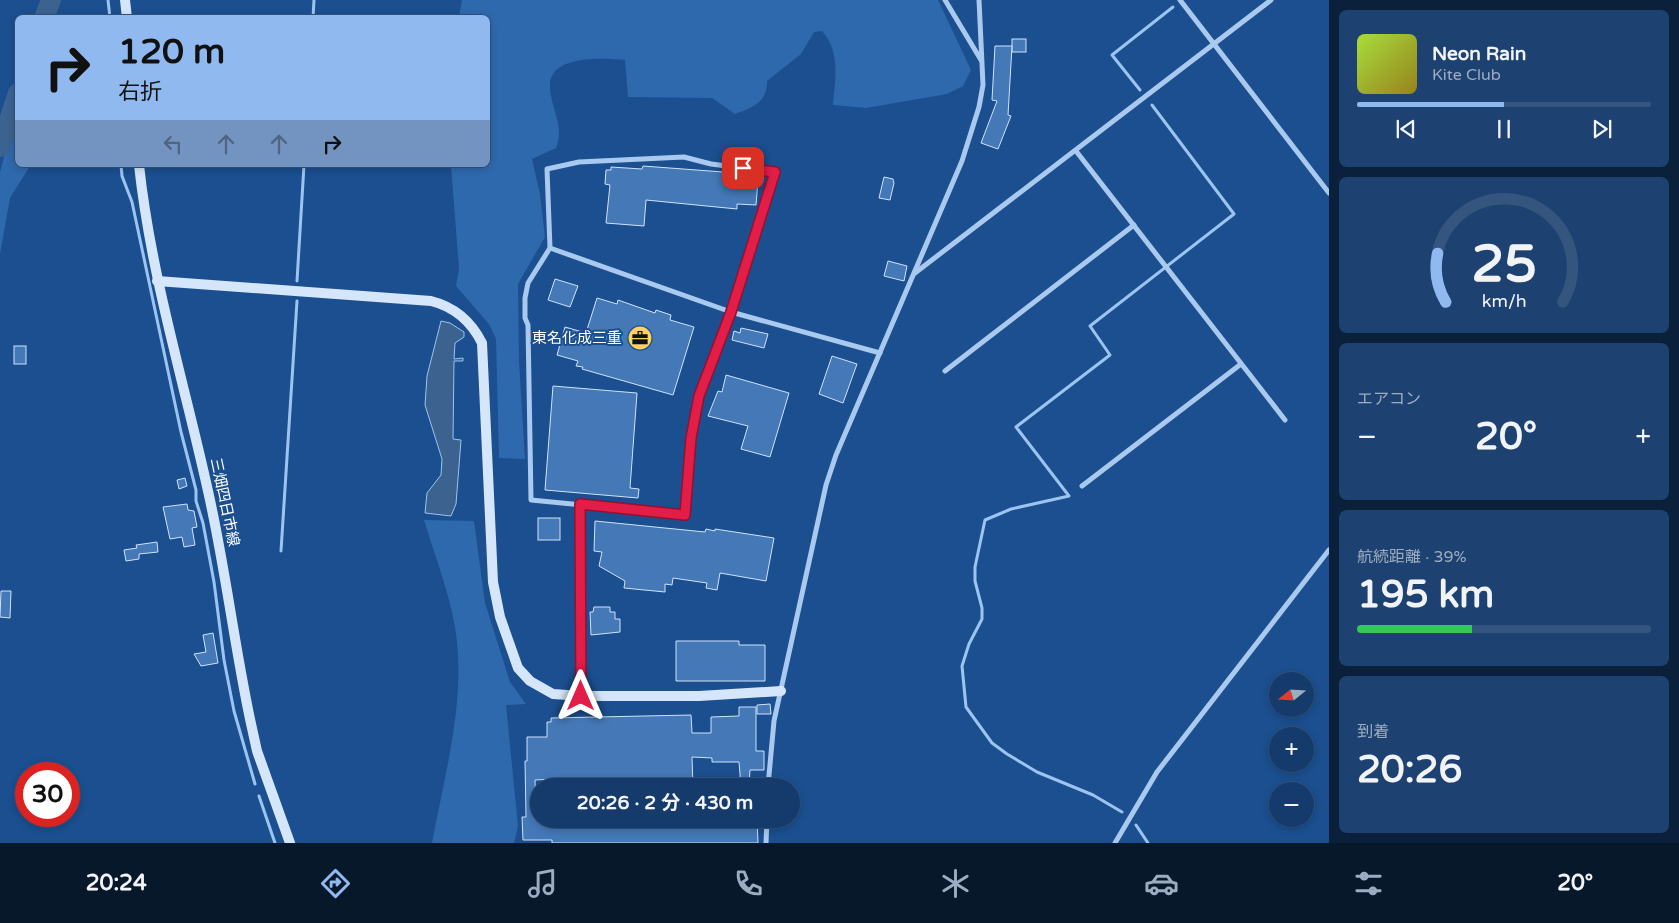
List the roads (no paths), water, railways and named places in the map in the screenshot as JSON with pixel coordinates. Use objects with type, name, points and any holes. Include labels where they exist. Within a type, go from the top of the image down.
[{"type":"street","points":[[126,0],[127,15]]},
{"type":"street","points":[[945,0],[982,63]]},
{"type":"street","points":[[769,778],[771,740],[826,485],[836,456],[962,161],[979,108],[984,85],[979,0]]},
{"type":"street","points":[[1180,0],[1329,193]]},
{"type":"street","points":[[915,274],[1215,45],[1271,0]]},
{"type":"street","points":[[1076,151],[1285,420]]},
{"type":"street","points":[[684,157],[711,164],[775,172],[731,312],[706,375],[693,420],[685,515],[531,500],[528,325],[525,318],[525,298],[531,277],[550,248],[547,169],[579,162],[684,157]]},
{"type":"street","name":"三畑四日市線","points":[[140,167],[146,220],[157,281],[208,491],[239,668],[257,751],[290,843]]},
{"type":"street","points":[[945,371],[1134,225]]},
{"type":"street","points":[[550,248],[731,312],[880,353]]},
{"type":"street","points":[[157,281],[431,301],[452,308],[468,321],[482,343],[493,582],[502,623],[515,662],[530,681],[553,694],[581,696],[699,696],[781,690]]},
{"type":"street","points":[[1082,486],[1241,364]]},
{"type":"street","points":[[580,504],[581,696]]},
{"type":"street","points":[[1114,843],[1156,772],[1329,550]]},
{"type":"street","points":[[766,843],[767,828]]},
{"type":"waterway","points":[[45,15],[51,0]]},
{"type":"waterway","points":[[108,0],[110,15]]},
{"type":"waterway","points":[[313,15],[314,0]]},
{"type":"waterway","points":[[1140,90],[1112,55],[1173,7]]},
{"type":"waterway","points":[[0,147],[15,102]]},
{"type":"waterway","points":[[1122,812],[1093,795],[1037,772],[992,743],[966,707],[962,666],[969,644],[982,619],[982,608],[975,581],[975,567],[985,520],[1011,509],[1069,496],[1016,427],[1110,355],[1090,326],[1234,214],[1152,105]]},
{"type":"waterway","points":[[121,167],[122,176],[132,202],[181,432],[196,490],[196,501],[203,523],[214,582],[224,660],[234,711],[255,784]]},
{"type":"waterway","points":[[297,281],[304,167]]},
{"type":"waterway","points":[[281,551],[297,301]]},
{"type":"waterway","points":[[259,796],[275,843]]},
{"type":"waterway","points":[[1136,825],[1148,843]]},
{"type":"place","name":"東名化成三重","points":[[640,338]]}]
